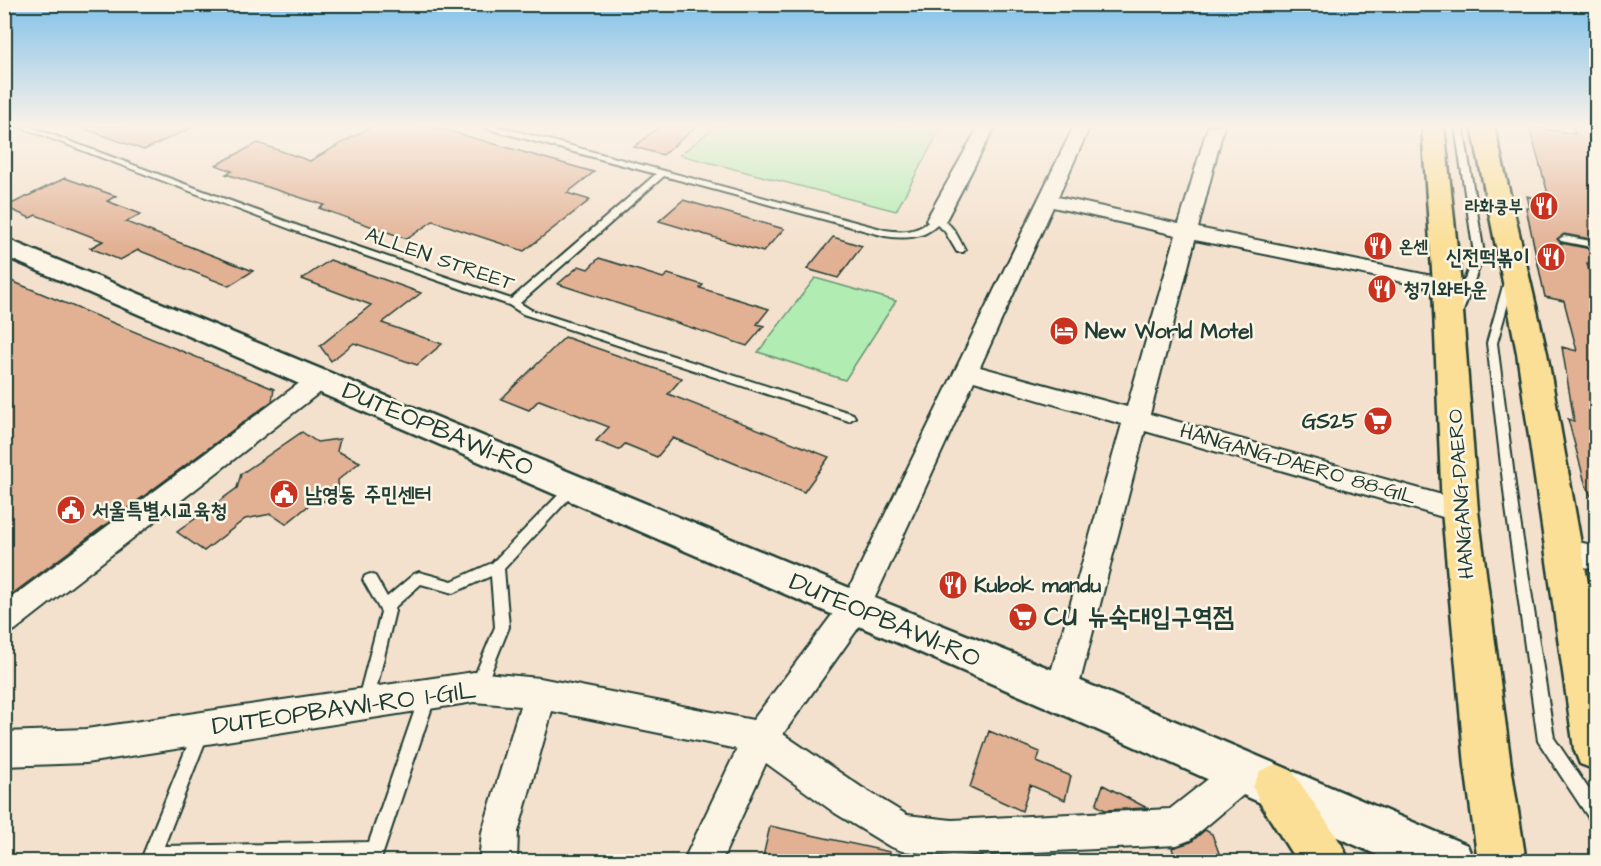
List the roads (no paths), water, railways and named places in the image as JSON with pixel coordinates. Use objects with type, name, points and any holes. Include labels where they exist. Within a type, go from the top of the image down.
[{"type":"main road","name":"HANGANG-DAERO","points":[[1437,166],[1447,285],[1460,511],[1488,766],[1502,861]]},
{"type":"main road","points":[[1492,166],[1532,353],[1581,554],[1596,749]]},
{"type":"main road","name":"DUTEOPBAWI-RO","points":[[4,246],[855,608],[1061,693],[1450,861]]},
{"type":"main road","points":[[1259,780],[1325,861]]},
{"type":"street","points":[[936,220],[967,166]]},
{"type":"street","points":[[702,861],[760,738],[855,608],[1063,166]]},
{"type":"street","points":[[1061,693],[1205,166]]},
{"type":"street","points":[[1047,200],[1187,232],[1447,285]]},
{"type":"street","name":"HANGANG-DAERO 88-GIL","points":[[967,371],[1136,417],[1460,511]]},
{"type":"street","name":"DUTEOPBAWI-RO","points":[[4,621],[321,379]]},
{"type":"street","name":"DUTEOPBAWI-RO 1-GIL","points":[[4,748],[86,746],[478,688],[540,693],[760,738],[848,800],[902,833],[952,838],[1177,828],[1259,780]]},
{"type":"street","points":[[498,861],[501,832],[540,693]]},
{"type":"lane","name":"ALLEN STREET","points":[[130,166],[317,236],[513,303],[527,312],[849,417]]},
{"type":"lane","points":[[634,166],[891,234],[923,232],[936,220],[948,228],[960,250]]},
{"type":"lane","points":[[1450,332],[1479,254],[1465,166]]},
{"type":"lane","points":[[513,303],[661,174]]},
{"type":"lane","points":[[1564,239],[1596,245]]},
{"type":"lane","points":[[1514,267],[1492,343],[1512,508],[1544,729],[1546,741],[1596,814]]},
{"type":"lane","points":[[385,607],[419,578],[453,587],[497,567],[573,487]]},
{"type":"lane","points":[[478,688],[502,627],[497,567]]},
{"type":"lane","points":[[364,704],[388,611],[370,580]]},
{"type":"lane","points":[[202,728],[150,858],[373,856],[428,694]]},
{"type":"place","name":"라화쿵부","points":[[1544,206]]},
{"type":"place","name":"온센","points":[[1378,246]]},
{"type":"place","name":"신전떡볶이","points":[[1551,257]]},
{"type":"place","name":"청기와타운","points":[[1382,289]]},
{"type":"place","name":"New World Motel","points":[[1064,331]]},
{"type":"place","name":"GS25","points":[[1378,421]]},
{"type":"place","name":"남영동 주민센터","points":[[284,494]]},
{"type":"place","name":"서울특별시교육청","points":[[71,510]]},
{"type":"place","name":"Kubok mandu","points":[[953,585]]},
{"type":"place","name":"CU 뉴숙대입구역점","points":[[1023,617]]}]
